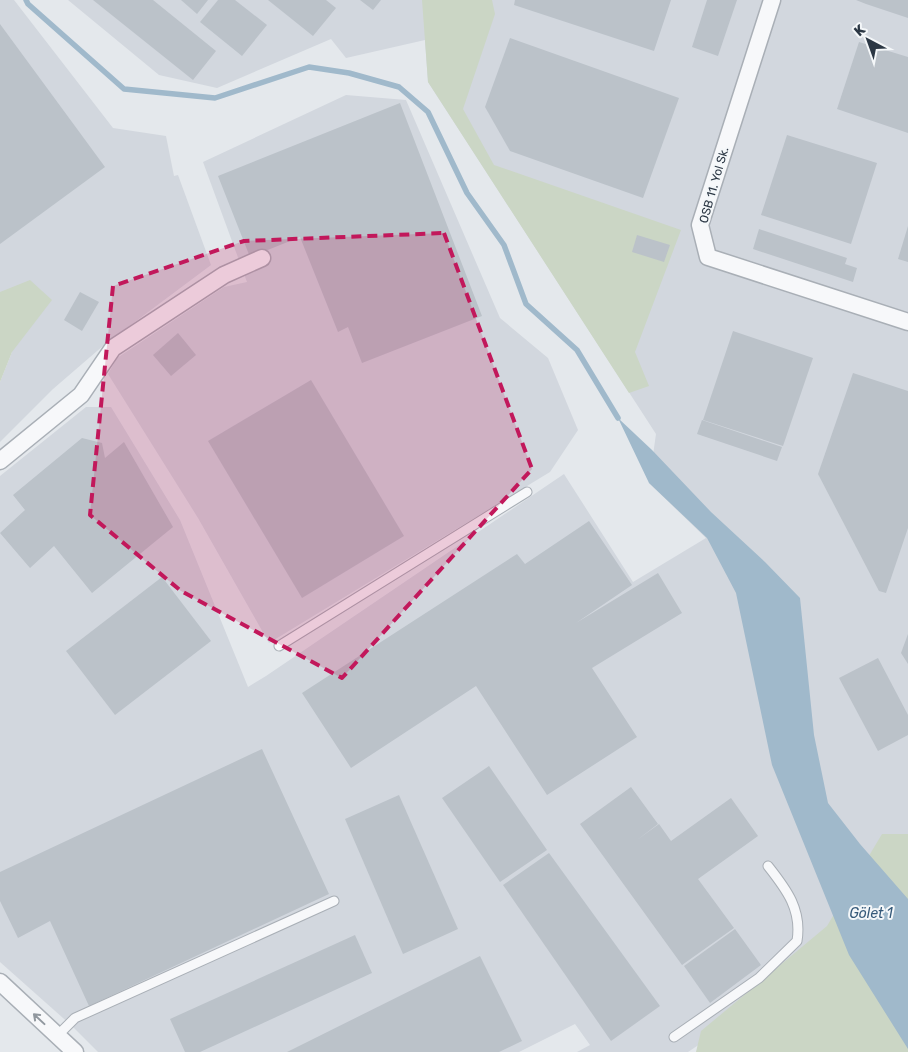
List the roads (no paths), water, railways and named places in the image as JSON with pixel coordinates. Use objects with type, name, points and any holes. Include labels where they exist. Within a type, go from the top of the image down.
[{"type":"street","name":"OSB 11. Yol Sk.","points":[[772,0],[700,225],[708,257],[908,322]]},
{"type":"street","points":[[0,461],[81,395],[113,348],[224,275],[262,258]]},
{"type":"street","points":[[0,982],[75,1052]]},
{"type":"lane","points":[[279,646],[527,492]]},
{"type":"lane","points":[[674,1037],[759,978],[797,941],[798,920],[794,907],[788,894],[768,866]]},
{"type":"lane","points":[[57,1036],[75,1018],[334,901]]},
{"type":"water","name":"Gölet 1","points":[[618,418],[800,598],[814,735],[828,803],[860,844],[908,899],[908,1049],[849,955],[772,765],[736,593],[707,538],[649,483]]},
{"type":"waterway","points":[[26,0],[28,4],[124,89],[215,98],[309,67],[349,73],[399,87],[428,112],[467,193],[504,245],[526,304],[577,350],[618,418]]}]
